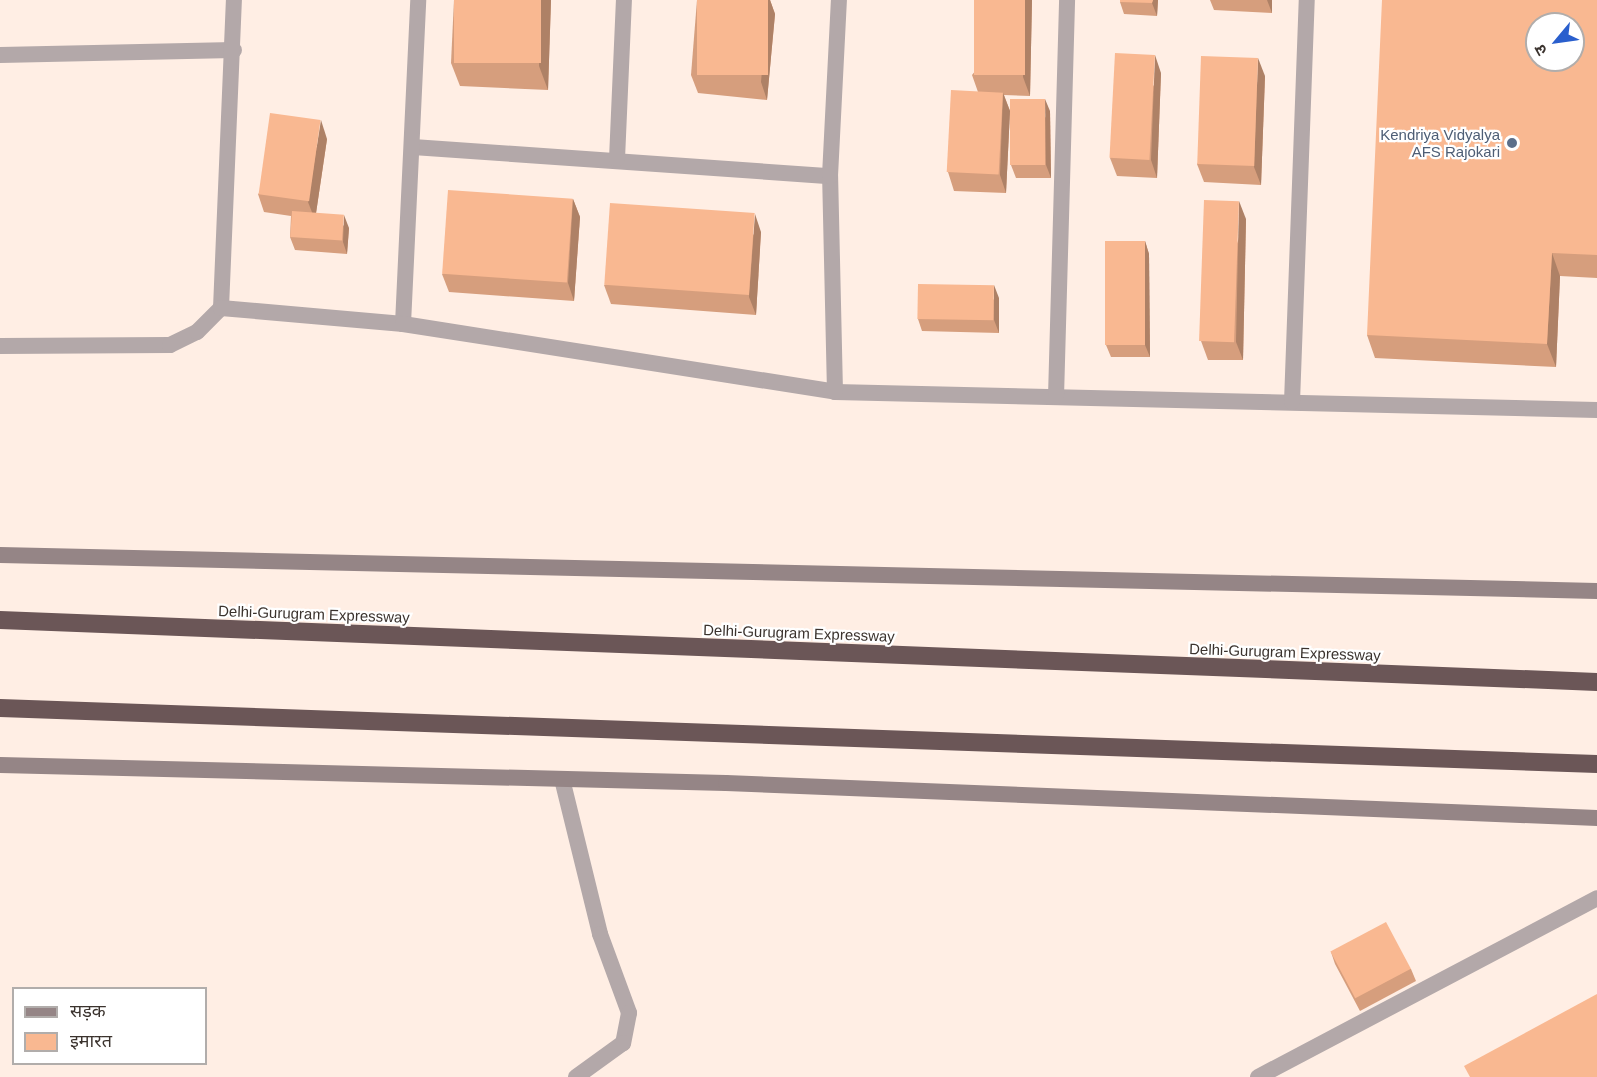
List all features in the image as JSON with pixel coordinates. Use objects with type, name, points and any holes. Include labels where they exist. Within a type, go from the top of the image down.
[{"type":"highway","name":"Delhi-Gurugram Expressway","points":[[0,620],[1597,682]]},
{"type":"highway","points":[[0,708],[1597,764]]},
{"type":"main road","points":[[0,555],[1597,591]]},
{"type":"main road","points":[[0,765],[562,779],[1271,801],[1597,818]]},
{"type":"street","points":[[0,346],[170,345],[197,332],[221,308],[234,50],[234,0]]},
{"type":"street","points":[[403,324],[413,147],[418,0]]},
{"type":"street","points":[[617,159],[624,0]]},
{"type":"street","points":[[835,392],[830,176],[839,0]]},
{"type":"street","points":[[1056,396],[1067,0]]},
{"type":"street","points":[[1292,402],[1307,0]]},
{"type":"street","points":[[0,55],[234,50]]},
{"type":"street","points":[[413,147],[617,159],[830,176]]},
{"type":"street","points":[[221,308],[403,324],[835,392],[1597,410]]},
{"type":"street","points":[[562,779],[600,934],[628,1013],[623,1043],[576,1077]]},
{"type":"street","points":[[1258,1077],[1597,898]]},
{"type":"building","points":[[454,0],[541,0],[541,63],[454,63]]},
{"type":"building","points":[[697,0],[768,0],[768,75],[697,75]]},
{"type":"building","points":[[974,0],[1025,0],[1025,75],[974,75]]},
{"type":"building","points":[[1120,0],[1153,0],[1152,3],[1120,2]]},
{"type":"building","points":[[1382,0],[1597,0],[1597,255],[1552,253],[1547,344],[1367,335]]},
{"type":"building","points":[[1115,53],[1155,55],[1149,160],[1110,158]]},
{"type":"building","points":[[1201,56],[1258,58],[1254,166],[1197,164]]},
{"type":"building","points":[[951,90],[1003,93],[999,175],[947,172]]},
{"type":"building","points":[[1010,99],[1045,99],[1045,165],[1010,165]]},
{"type":"building","points":[[270,113],[321,120],[309,201],[259,194]]},
{"type":"building","points":[[448,190],[573,199],[567,283],[442,274]]},
{"type":"building","points":[[1204,200],[1239,201],[1234,342],[1199,341]]},
{"type":"building","points":[[610,203],[755,213],[749,295],[604,285]]},
{"type":"building","points":[[292,211],[344,215],[342,241],[290,237]]},
{"type":"building","points":[[1105,241],[1145,241],[1145,345],[1105,345]]},
{"type":"building","points":[[918,284],[994,285],[993,320],[917,319]]},
{"type":"building","points":[[1386,922],[1411,969],[1355,998],[1330,952]]},
{"type":"building","points":[[1597,994],[1597,1077],[1470,1077],[1464,1066]]},
{"type":"place","name":"Kendriya Vidyalya AFS Rajokari","points":[[1512,143]]}]
